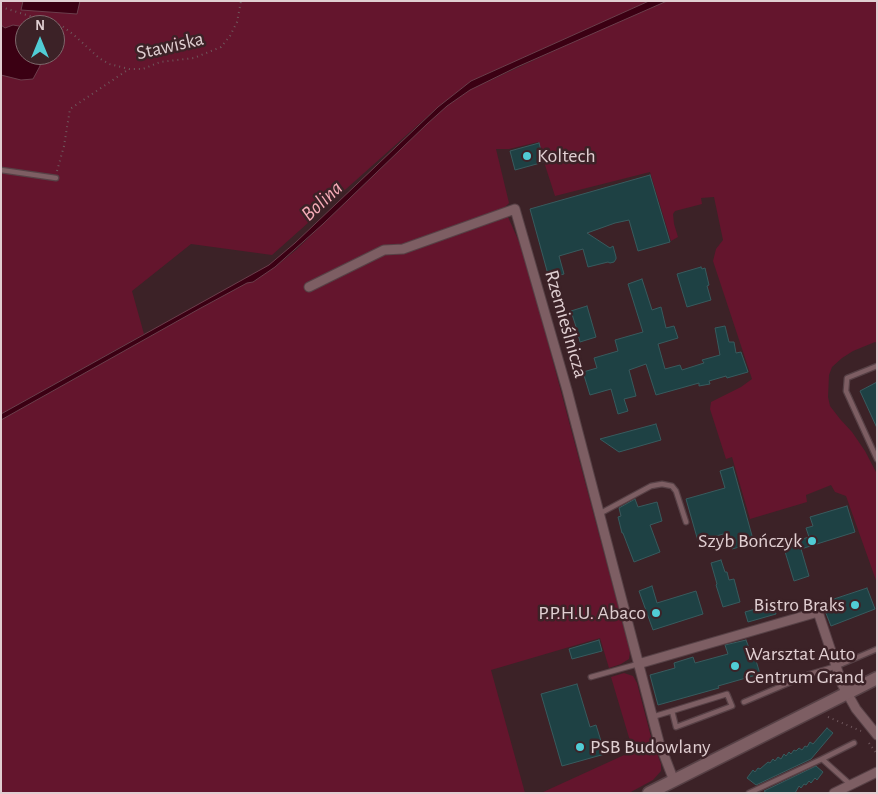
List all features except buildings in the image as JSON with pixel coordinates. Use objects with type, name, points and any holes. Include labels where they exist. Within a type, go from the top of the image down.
[{"type":"street","name":"Rzemieślnicza","points":[[309,287],[384,250],[403,249],[515,209],[567,390],[652,717],[659,742],[674,781]]},
{"type":"street","points":[[638,664],[818,612],[842,684],[856,709],[877,735]]},
{"type":"street","points":[[649,793],[877,678]]},
{"type":"street","points":[[834,793],[877,772]]},
{"type":"lane","points":[[1,170],[56,178]]},
{"type":"lane","points":[[877,366],[847,378],[846,391],[877,459]]},
{"type":"lane","points":[[599,514],[651,486],[662,484],[672,486],[676,491],[686,522]]},
{"type":"lane","points":[[744,702],[810,674],[837,666],[877,649]]},
{"type":"lane","points":[[591,677],[638,664]]},
{"type":"lane","points":[[652,717],[727,694],[732,706],[676,727],[672,711]]},
{"type":"lane","points":[[749,793],[854,743]]},
{"type":"lane","points":[[822,759],[851,785]]},
{"type":"path","name":"Stawiska","points":[[1,7],[62,26],[99,58],[109,64],[129,69],[143,69],[160,62],[194,58],[221,47],[230,36],[237,22],[241,1]]},
{"type":"path","points":[[56,178],[64,146],[70,108],[129,69]]},
{"type":"shaded area","points":[[1,1],[23,1],[21,9],[76,14],[80,1],[649,1],[471,81],[438,107],[272,255],[191,244],[132,291],[144,334],[1,414]]},
{"type":"shaded area","points":[[23,1],[80,1],[77,14],[21,10]]},
{"type":"shaded area","points":[[649,1],[667,1],[517,67],[470,90],[447,106],[427,124],[323,224],[275,267],[253,282],[247,283],[199,309],[1,420],[1,414],[269,265],[295,243],[438,107],[471,81]]},
{"type":"shaded area","points":[[667,1],[877,1],[877,343],[875,342],[853,351],[832,367],[829,375],[828,397],[830,406],[852,432],[877,474],[877,583],[846,496],[835,492],[831,485],[806,495],[807,502],[750,519],[732,457],[726,459],[710,409],[711,402],[741,387],[752,379],[713,261],[716,249],[723,240],[714,197],[701,198],[702,204],[675,211],[673,214],[674,224],[678,237],[671,241],[650,172],[555,196],[538,142],[509,149],[496,149],[509,203],[504,208],[520,244],[539,309],[630,651],[629,659],[609,668],[600,638],[491,670],[525,793],[1,793],[1,420],[199,309],[247,283],[253,282],[275,267],[296,250],[427,124],[447,106],[470,90]]},
{"type":"shaded area","points":[[1,25],[5,28],[15,25],[15,65],[40,66],[33,79],[21,80],[1,75]]},
{"type":"shaded area","points":[[624,673],[633,676],[637,683],[651,737],[661,764],[661,771],[653,780],[629,793],[541,793],[633,751],[611,677]]},
{"type":"place","name":"Koltech","points":[[527,156]]},
{"type":"place","name":"Szyb Bończyk","points":[[812,541]]},
{"type":"place","name":"Bistro Braks","points":[[855,605]]},
{"type":"place","name":"P.P.H.U. Abaco","points":[[656,613]]},
{"type":"place","name":"Warsztat Auto Centrum Grand","points":[[735,666]]},
{"type":"place","name":"PSB Budowlany","points":[[580,747]]},
{"type":"water label","name":"Bolina","points":[[322,201]]}]
